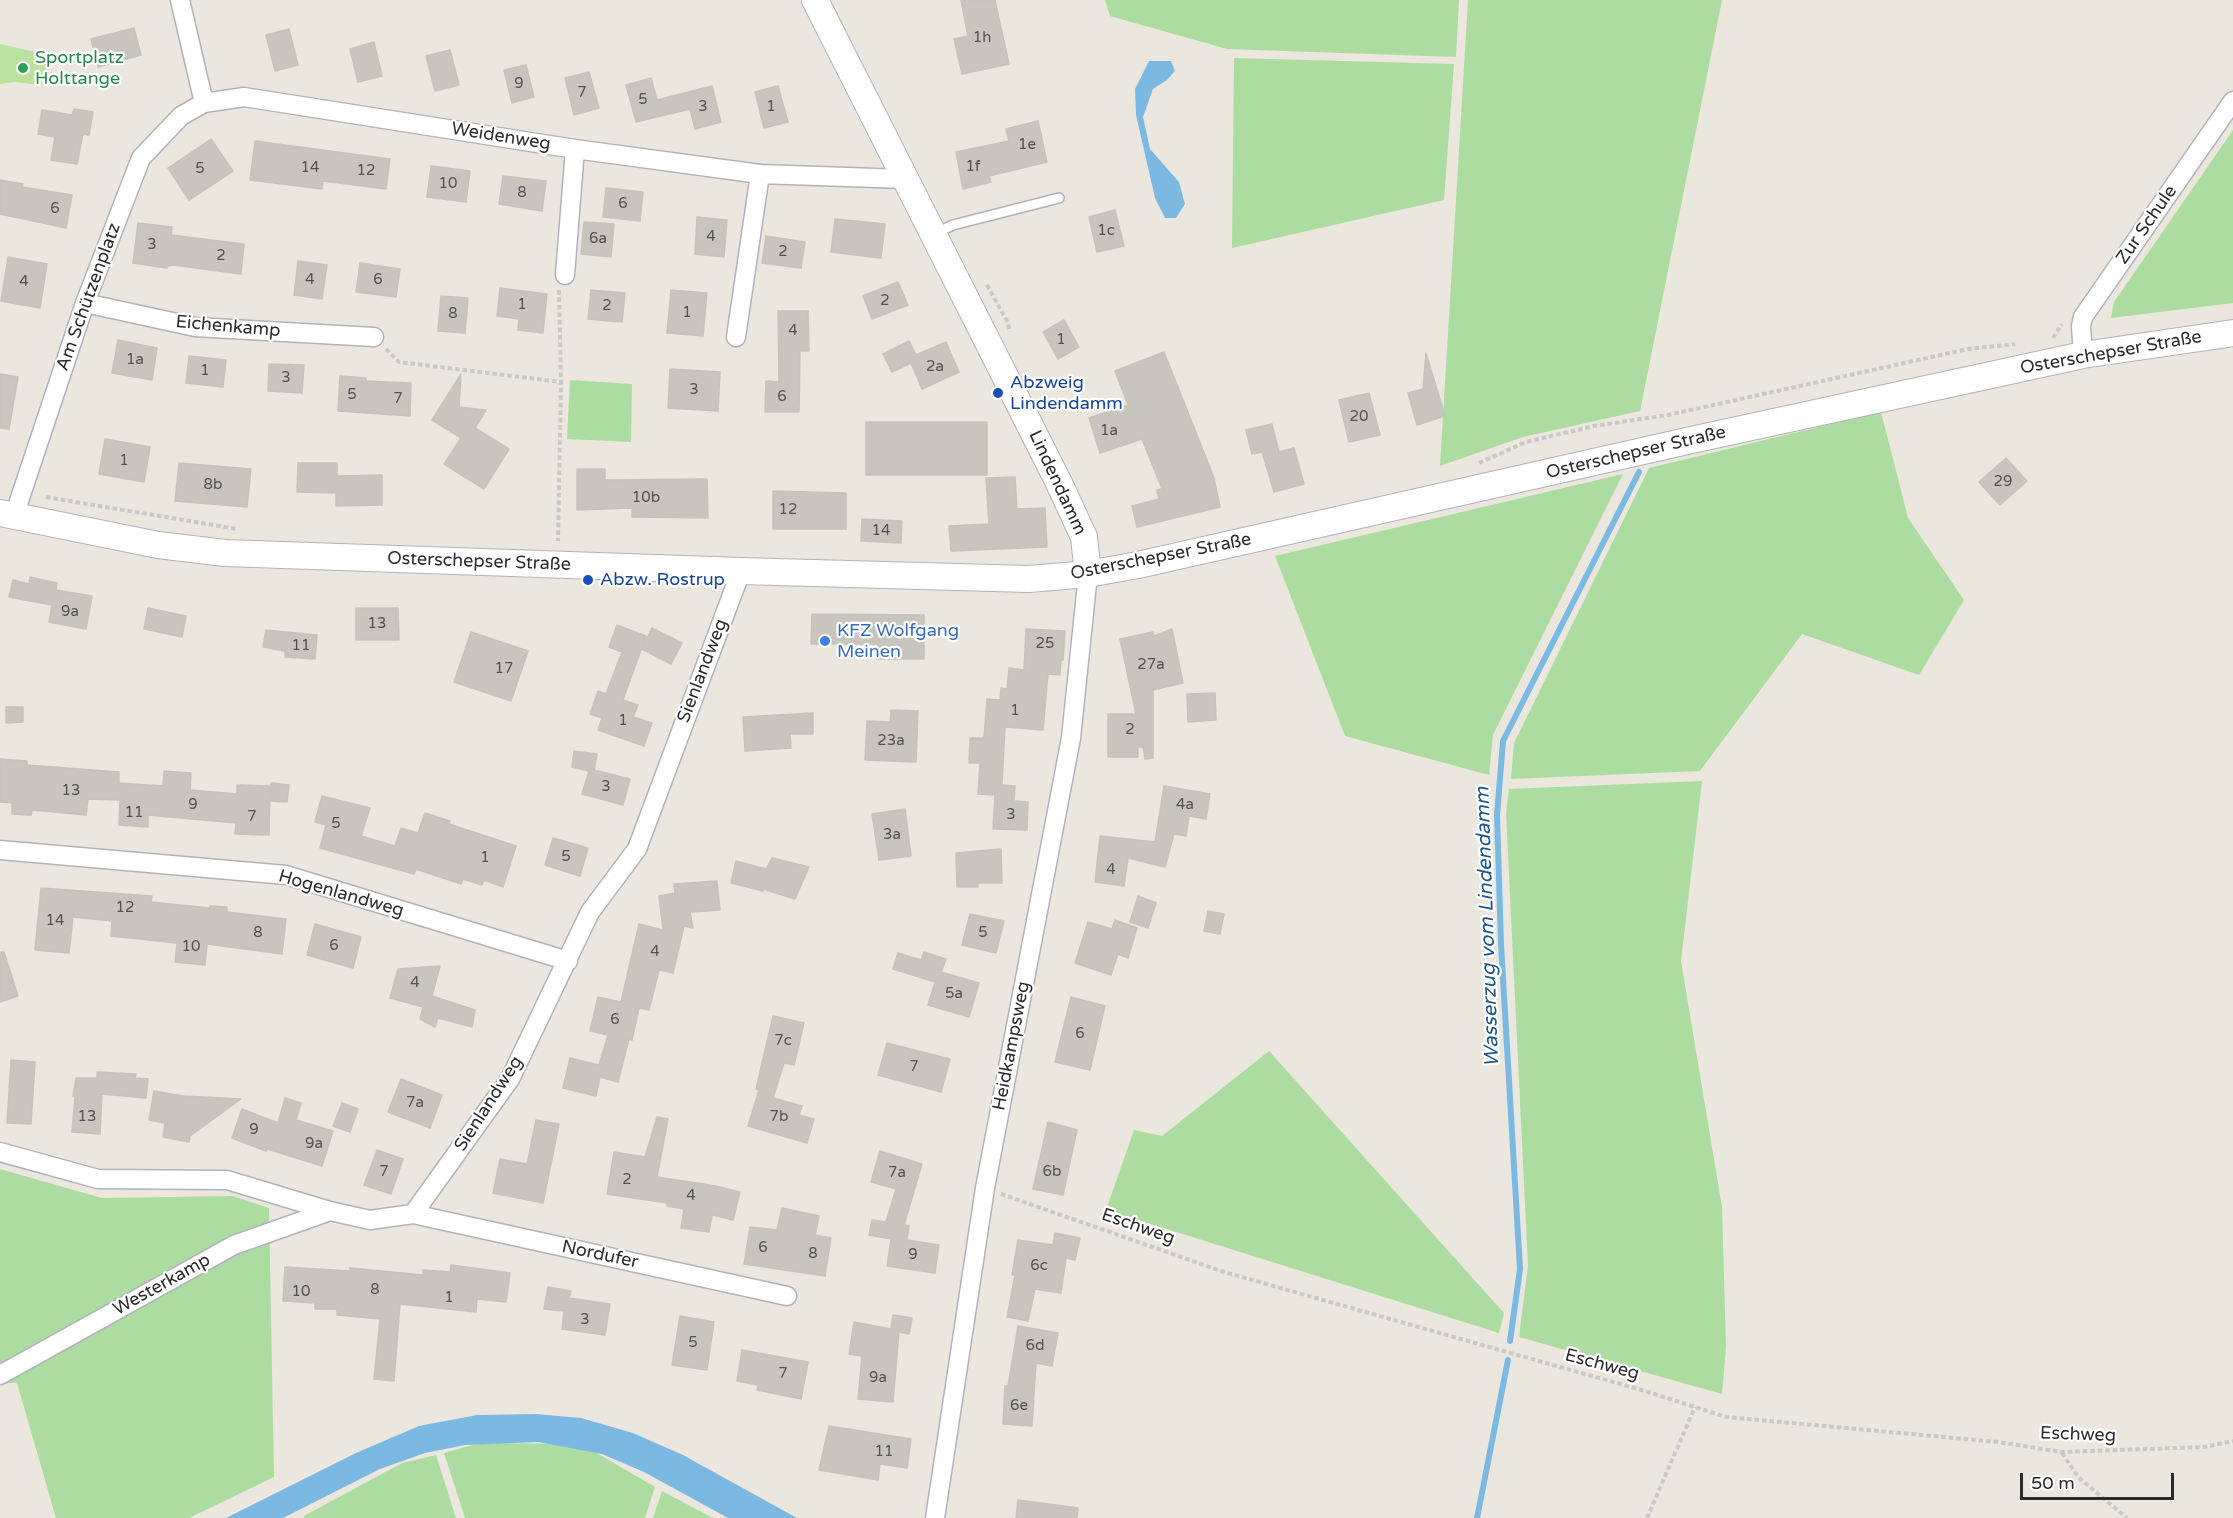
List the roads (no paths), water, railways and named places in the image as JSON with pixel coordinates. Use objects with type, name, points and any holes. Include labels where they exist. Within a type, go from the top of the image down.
[{"type":"main road","name":"Lindendamm","points":[[815,0],[1038,440],[1084,537],[1088,574]]},
{"type":"main road","name":"Osterschepser Straße","points":[[12,507],[158,545],[225,553],[1029,579],[1088,574],[1138,565],[2083,355],[2233,333]]},
{"type":"street","points":[[180,0],[204,103]]},
{"type":"street","name":"Weidenweg","points":[[204,103],[244,97],[574,149],[760,174],[906,179]]},
{"type":"street","name":"Zur Schule","points":[[2083,355],[2081,326],[2083,317],[2233,101]]},
{"type":"street","name":"Am Schützenplatz","points":[[12,507],[85,303],[141,158],[181,116],[204,103]]},
{"type":"street","points":[[565,275],[574,149]]},
{"type":"street","points":[[736,337],[760,174]]},
{"type":"street","name":"Eichenkamp","points":[[85,303],[195,327],[374,337]]},
{"type":"street","name":"Sienlandweg","points":[[413,1214],[510,1079],[590,912],[637,849],[741,571]]},
{"type":"street","name":"Heidkampsweg","points":[[935,1518],[986,1188],[1071,738],[1088,574]]},
{"type":"street","name":"Hogenlandweg","points":[[0,850],[286,876],[568,961]]},
{"type":"street","points":[[0,1152],[98,1179],[227,1180],[330,1211],[370,1220],[413,1214]]},
{"type":"street","name":"Westerkamp","points":[[0,1375],[234,1245],[330,1211]]},
{"type":"street","name":"Nordufer","points":[[413,1214],[787,1296]]},
{"type":"lane","points":[[934,234],[953,225],[1059,198]]},
{"type":"water","points":[[1149,61],[1171,61],[1175,71],[1167,80],[1153,89],[1143,117],[1150,149],[1179,182],[1185,204],[1176,218],[1165,218],[1155,198],[1136,115],[1135,89]]},
{"type":"water","points":[[536,1414],[581,1418],[633,1433],[683,1455],[797,1518],[728,1518],[644,1472],[602,1454],[538,1442],[465,1445],[425,1453],[380,1469],[283,1518],[226,1518],[356,1453],[419,1426],[477,1415]]},
{"type":"waterway","name":"Wasserzug vom Lindendamm","points":[[1510,1341],[1520,1269],[1501,944],[1497,815],[1503,741],[1639,472]]},
{"type":"waterway","name":"Wasserzug vom Lindendamm","points":[[1477,1518],[1508,1360]]},
{"type":"place","name":"Sportplatz Holttange","points":[[23,68]]},
{"type":"place","name":"Abzweig Lindendamm","points":[[998,393]]},
{"type":"place","name":"Abzw. Rostrup","points":[[588,580]]},
{"type":"place","name":"KFZ Wolfgang Meinen","points":[[825,641]]}]
